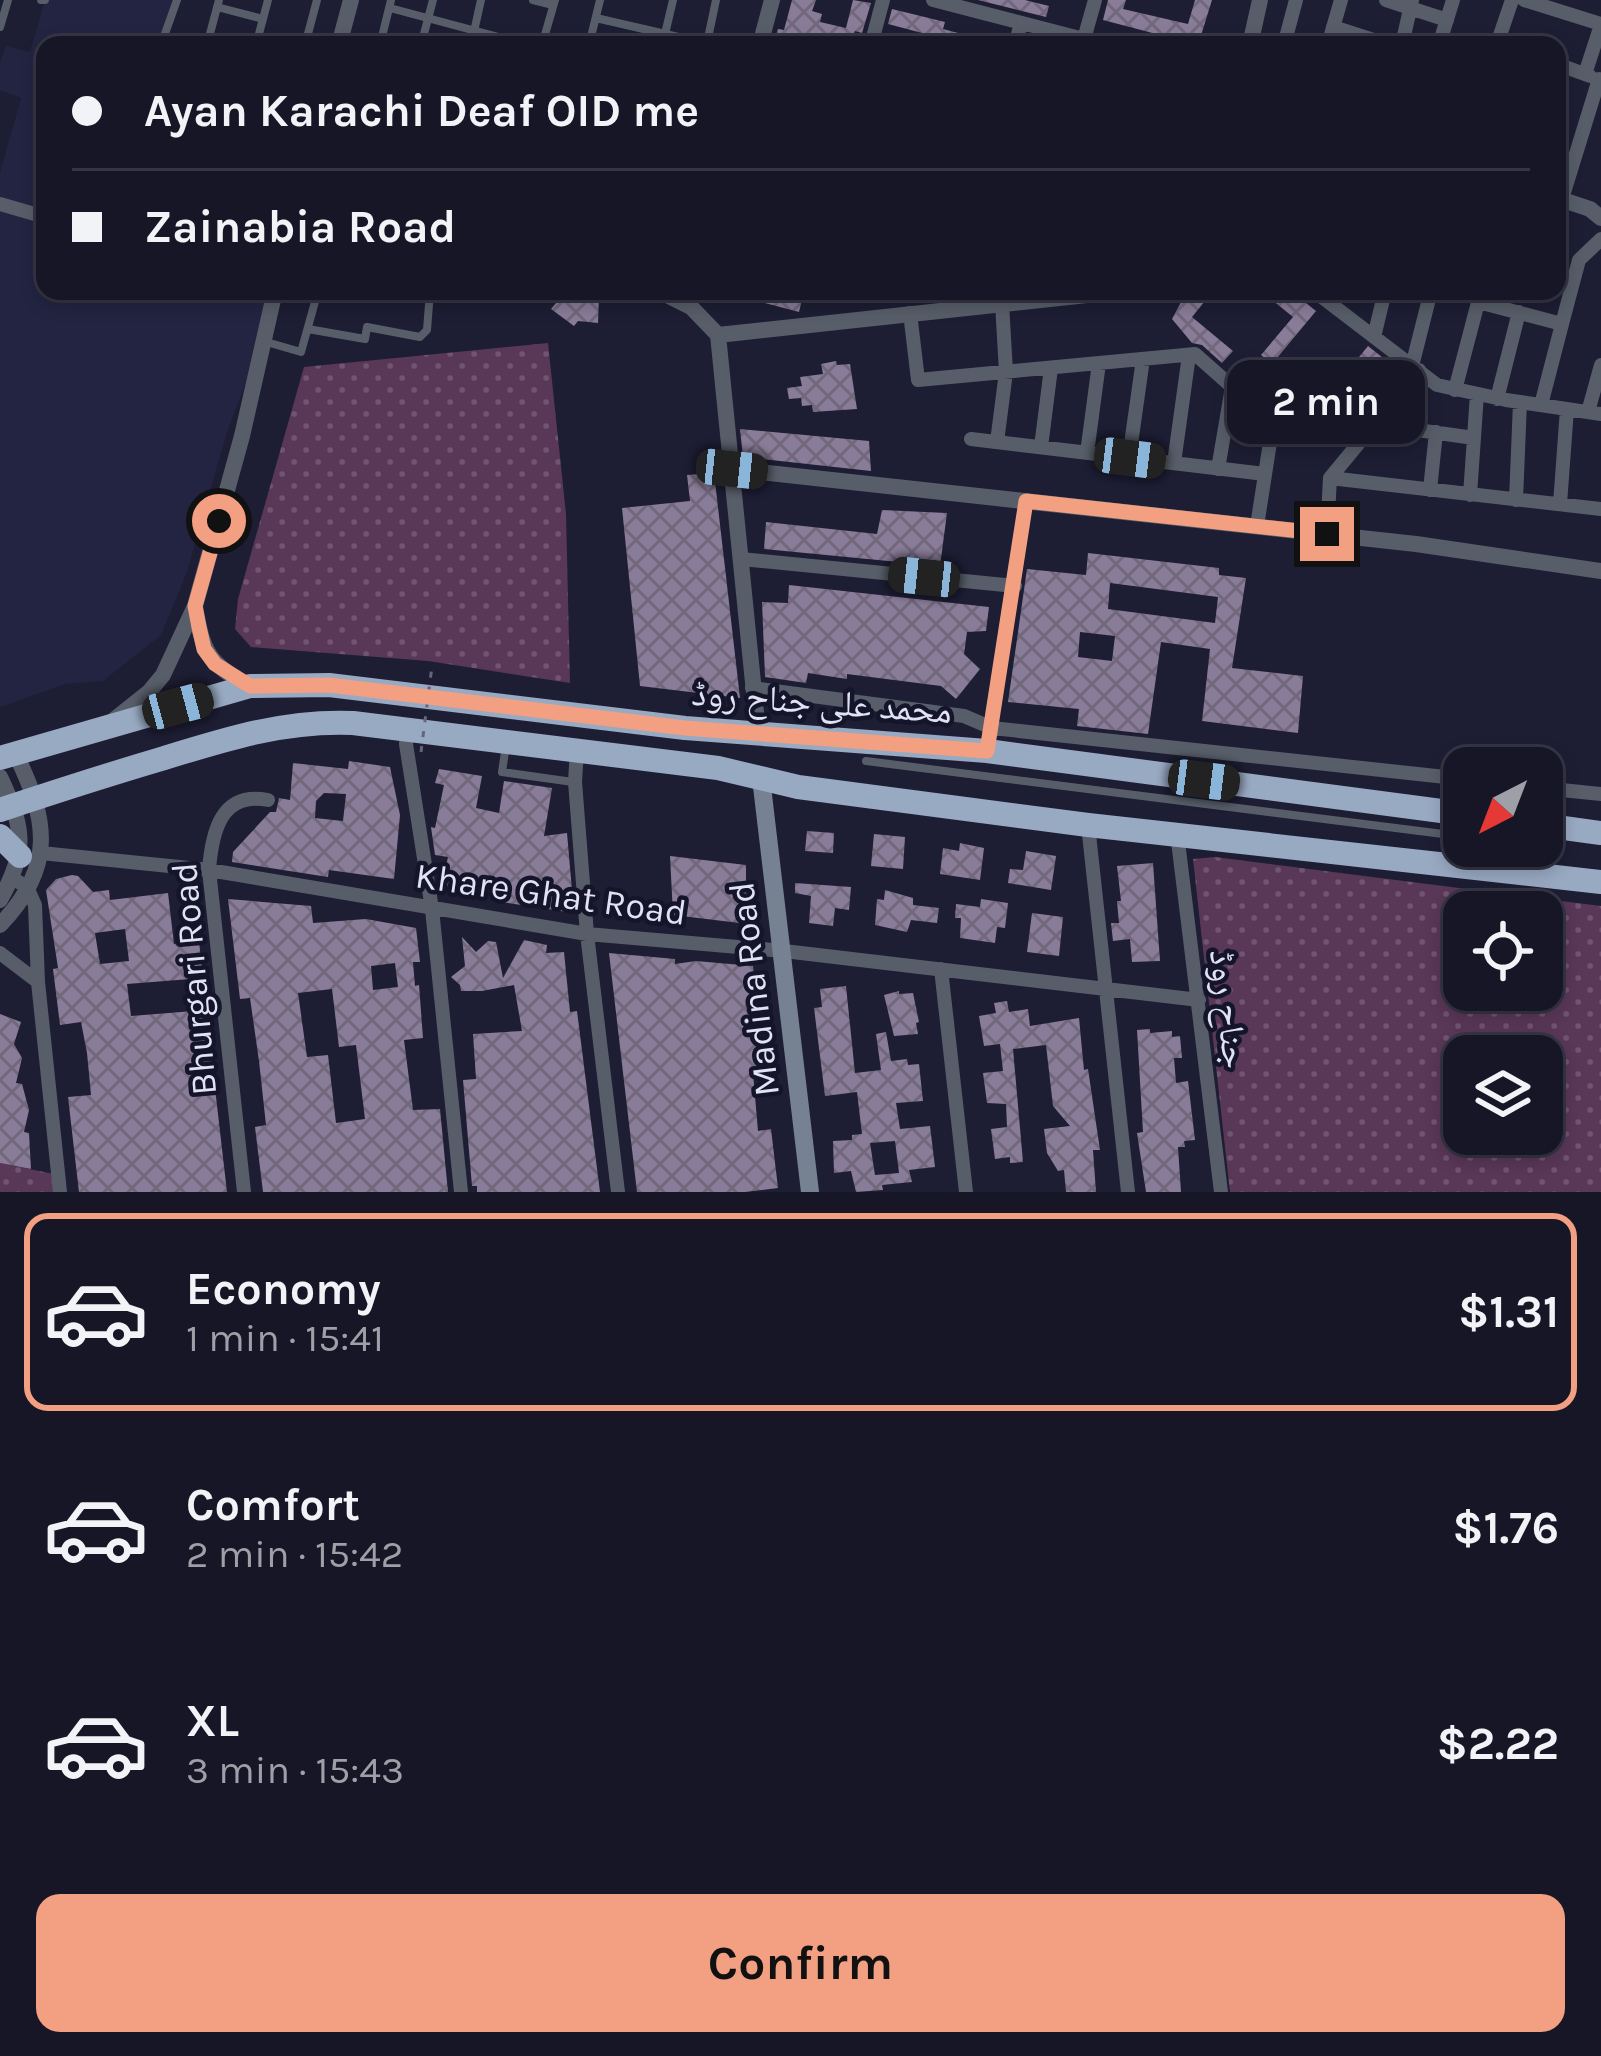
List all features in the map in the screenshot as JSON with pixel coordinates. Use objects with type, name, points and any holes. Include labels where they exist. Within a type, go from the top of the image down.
[{"type":"highway","name":"محمد علی جناح روڈ","points":[[8,755],[250,686],[329,685],[758,732],[990,740],[1443,822]]},
{"type":"highway","name":"محمد علی جناح روڈ","points":[[17,804],[284,724],[353,723],[414,741],[507,741],[577,749],[798,787],[1088,825],[1601,882]]},
{"type":"highway","points":[[1563,827],[1601,832]]},
{"type":"highway","points":[[0,836],[25,868]]},
{"type":"main road","name":"Madina Road","points":[[760,778],[810,1192]]},
{"type":"street","points":[[341,36],[351,0]]},
{"type":"street","points":[[762,36],[772,0]]},
{"type":"street","points":[[874,36],[884,0]]},
{"type":"street","points":[[933,0],[1072,36]]},
{"type":"street","points":[[1085,36],[1094,0]]},
{"type":"street","points":[[1252,36],[1260,0]]},
{"type":"street","points":[[1286,36],[1296,0]]},
{"type":"street","points":[[1330,36],[1341,0]]},
{"type":"street","points":[[1386,0],[1411,4],[1447,20]]},
{"type":"street","points":[[1442,36],[1453,0]]},
{"type":"street","points":[[1500,36],[1512,0]]},
{"type":"street","points":[[1524,0],[1550,4],[1601,25],[1595,77],[1566,172]]},
{"type":"street","points":[[1404,36],[1411,4]]},
{"type":"street","points":[[1017,36],[1021,23]]},
{"type":"street","points":[[1333,27],[1361,36]]},
{"type":"street","points":[[1566,67],[1595,77]]},
{"type":"street","points":[[1566,201],[1601,218]]},
{"type":"street","points":[[0,204],[36,214]]},
{"type":"street","points":[[1540,405],[1580,260],[1601,239]]},
{"type":"street","points":[[1566,281],[1574,283]]},
{"type":"street","points":[[106,726],[157,684],[195,606],[242,436],[272,300]]},
{"type":"street","points":[[694,300],[718,335],[758,732]]},
{"type":"street","points":[[718,335],[1013,300]]},
{"type":"street","points":[[1334,300],[1437,385],[1455,390],[1594,413],[1601,365]]},
{"type":"street","points":[[1374,337],[1383,300]]},
{"type":"street","points":[[1327,534],[1330,478],[1415,368],[1429,300]]},
{"type":"street","points":[[1455,390],[1478,300]]},
{"type":"street","points":[[1487,300],[1562,324]]},
{"type":"street","points":[[997,442],[1006,372],[1002,303]]},
{"type":"street","points":[[1497,398],[1519,312]]},
{"type":"street","points":[[910,314],[918,380],[1196,354],[1273,423],[1257,526]]},
{"type":"street","points":[[1174,463],[1189,355]]},
{"type":"street","points":[[1130,458],[1143,359]]},
{"type":"street","points":[[1087,453],[1099,363]]},
{"type":"street","points":[[1041,447],[1052,368]]},
{"type":"street","points":[[1218,469],[1232,387]]},
{"type":"street","points":[[1470,495],[1477,394]]},
{"type":"street","points":[[1516,500],[1520,402]]},
{"type":"street","points":[[1560,504],[1567,409]]},
{"type":"street","points":[[1375,424],[1474,438]]},
{"type":"street","points":[[1430,490],[1436,432]]},
{"type":"street","points":[[971,439],[1265,474]]},
{"type":"street","points":[[732,469],[1327,534],[1601,571]]},
{"type":"street","points":[[1330,478],[1601,509]]},
{"type":"street","points":[[990,740],[1026,501]]},
{"type":"street","points":[[741,560],[1015,586]]},
{"type":"street","points":[[195,606],[204,649],[222,671],[250,686]]},
{"type":"street","points":[[752,688],[964,716],[990,740],[1443,777]]},
{"type":"street","points":[[414,741],[406,744],[432,909],[461,1192]]},
{"type":"street","points":[[577,749],[575,782],[587,934],[618,1192]]},
{"type":"street","points":[[8,755],[17,804]]},
{"type":"street","points":[[0,777],[43,837],[0,925]]},
{"type":"street","points":[[1563,790],[1601,794]]},
{"type":"street","name":"Bhurgari Road","points":[[244,1192],[208,870],[214,836],[225,814],[238,799],[268,800]]},
{"type":"street","points":[[1088,825],[1128,1192]]},
{"type":"street","name":"جناح روڈ","points":[[1177,833],[1221,1192]]},
{"type":"street","points":[[0,899],[25,868]]},
{"type":"street","points":[[25,868],[35,905],[38,982],[60,1192]]},
{"type":"street","name":"Khare Ghat Road","points":[[25,868],[208,870],[587,934],[784,951],[1198,1000]]},
{"type":"street","points":[[0,953],[38,982]]},
{"type":"street","points":[[941,969],[966,1192]]},
{"type":"lane","points":[[0,27],[8,0]]},
{"type":"lane","points":[[164,36],[177,0]]},
{"type":"lane","points":[[258,36],[268,0]]},
{"type":"lane","points":[[307,36],[317,0]]},
{"type":"lane","points":[[424,36],[433,0]]},
{"type":"lane","points":[[474,36],[481,0]]},
{"type":"lane","points":[[532,0],[554,3],[545,36]]},
{"type":"lane","points":[[591,36],[600,0]]},
{"type":"lane","points":[[665,34],[673,0]]},
{"type":"lane","points":[[711,36],[716,0]]},
{"type":"lane","points":[[209,36],[218,4],[263,19]]},
{"type":"lane","points":[[382,36],[391,4],[494,36]]},
{"type":"lane","points":[[596,18],[674,36]]},
{"type":"lane","points":[[640,36],[642,28]]},
{"type":"lane","points":[[262,340],[302,352],[316,300]]},
{"type":"lane","points":[[308,328],[365,339],[367,327],[420,338],[427,330],[429,300]]},
{"type":"lane","points":[[507,741],[502,772],[575,782]]},
{"type":"lane","points":[[866,761],[1443,823]]},
{"type":"path","points":[[414,741],[432,666]]},
{"type":"shaded area","points":[[45,0],[177,0],[164,36],[36,36],[36,300],[273,300],[226,435],[187,572],[161,635],[103,681],[65,684],[0,707],[0,173],[21,98],[0,90],[0,62],[6,46],[30,52]]},
{"type":"shaded area","points":[[548,343],[566,514],[570,683],[428,661],[251,647],[235,629],[238,599],[304,367]]},
{"type":"shaded area","points":[[1215,857],[1483,891],[1443,891],[1443,1011],[1563,1011],[1563,901],[1601,906],[1601,1192],[1230,1192],[1193,859]]},
{"type":"shaded area","points":[[0,1163],[59,1175],[60,1192],[0,1192]]},
{"type":"building","points":[[792,0],[816,0],[812,11],[822,14],[820,22],[846,28],[853,0],[871,3],[862,33],[855,31],[854,36],[776,36],[778,29],[784,30]]},
{"type":"building","points":[[978,0],[1025,0],[1049,6],[1046,17]]},
{"type":"building","points":[[1108,0],[1126,0],[1123,9],[1188,24],[1195,0],[1212,0],[1201,36],[1164,36],[1103,20]]},
{"type":"building","points":[[892,9],[945,22],[943,29],[969,36],[933,36],[888,24]]},
{"type":"building","points":[[552,300],[599,300],[598,323],[578,321],[574,326],[551,309],[556,303]]},
{"type":"building","points":[[753,300],[802,300],[799,312]]},
{"type":"building","points":[[1182,300],[1206,300],[1192,317],[1233,351],[1222,363],[1202,345],[1192,343],[1172,319]]},
{"type":"building","points":[[1272,300],[1302,300],[1316,311],[1272,364],[1261,355],[1293,317]]},
{"type":"building","points":[[1368,346],[1402,373],[1349,437],[1321,413],[1326,406],[1322,403]]},
{"type":"building","points":[[836,361],[837,365],[850,364],[857,409],[813,412],[812,405],[802,406],[801,398],[789,399],[787,388],[802,386],[800,377],[823,374],[821,364]]},
{"type":"building","points":[[740,429],[869,441],[871,471],[743,457]]},
{"type":"building","points":[[714,473],[740,698],[640,686],[622,508],[690,501],[687,475]]},
{"type":"building","points":[[882,510],[947,513],[940,566],[764,549],[766,522],[877,534]]},
{"type":"building","points":[[1088,553],[1219,568],[1219,575],[1246,578],[1232,668],[1303,676],[1298,733],[1202,721],[1210,649],[1161,642],[1148,734],[1077,726],[1079,709],[1008,702],[1027,569],[1086,575]],"holes":[[[1110,583],[1218,597],[1215,623],[1108,609]],[[1080,632],[1115,636],[1112,661],[1078,657]]]},
{"type":"building","points":[[789,585],[989,607],[986,631],[967,632],[964,654],[980,669],[956,699],[941,686],[847,674],[847,679],[808,673],[806,683],[765,677],[762,602],[788,603]]},
{"type":"building","points":[[349,761],[390,767],[400,815],[394,879],[329,870],[328,877],[232,862],[233,852],[270,812],[276,812],[279,798],[290,800],[293,763],[348,769]],"holes":[[[324,793],[346,794],[343,821],[315,818],[316,801]]]},
{"type":"building","points":[[439,769],[482,776],[476,808],[499,813],[504,781],[552,788],[544,836],[567,833],[574,913],[501,902],[501,894],[442,885],[448,857],[435,855],[431,827],[435,828],[444,785],[435,783]]},
{"type":"building","points":[[807,831],[834,833],[833,853],[805,851]]},
{"type":"building","points":[[874,834],[905,837],[903,869],[871,866]]},
{"type":"building","points":[[960,843],[984,848],[980,880],[940,874],[943,848],[959,851]]},
{"type":"building","points":[[1026,851],[1056,856],[1051,890],[1008,883],[1010,869],[1023,870]]},
{"type":"building","points":[[670,856],[746,865],[746,893],[751,894],[748,924],[673,915]]},
{"type":"building","points":[[1153,863],[1160,961],[1132,962],[1130,939],[1113,941],[1111,923],[1119,923],[1117,901],[1121,901],[1117,866]]},
{"type":"building","points":[[78,876],[93,892],[109,890],[110,900],[168,893],[174,944],[199,941],[203,978],[127,984],[131,1016],[206,1010],[227,1192],[79,1192],[68,1097],[91,1095],[81,1022],[60,1025],[53,969],[58,968],[46,890],[56,879]],"holes":[[[125,929],[129,961],[100,964],[95,933]]]},
{"type":"building","points":[[795,883],[851,887],[849,910],[835,908],[833,926],[809,923],[811,896],[795,893]]},
{"type":"building","points":[[885,890],[913,898],[913,905],[939,908],[937,923],[911,920],[907,932],[875,925],[877,899],[884,900]]},
{"type":"building","points":[[228,899],[311,906],[313,923],[366,919],[416,928],[420,962],[413,962],[423,1038],[404,1040],[413,1110],[440,1109],[448,1192],[263,1192],[255,1127],[266,1125],[259,1061],[250,998],[240,999]],"holes":[[[395,963],[398,987],[373,990],[371,966]],[[332,989],[339,1047],[356,1045],[365,1119],[336,1123],[328,1055],[307,1057],[298,993]]]},
{"type":"building","points":[[981,899],[1008,903],[1005,928],[997,927],[995,943],[960,938],[956,904],[980,907]]},
{"type":"building","points":[[1032,913],[1063,917],[1059,956],[1027,952]]},
{"type":"building","points":[[462,937],[476,952],[488,941],[496,942],[503,978],[524,940],[547,945],[546,953],[564,952],[570,1012],[577,1011],[600,1192],[477,1192],[477,1186],[472,1186],[463,1080],[476,1079],[473,1034],[522,1031],[514,985],[461,991],[451,977],[465,966]]},
{"type":"building","points":[[609,953],[675,959],[675,964],[753,966],[765,1072],[753,1073],[758,1131],[771,1129],[778,1188],[637,1192]]},
{"type":"building","points":[[846,986],[855,1073],[881,1070],[876,1034],[886,1032],[891,1061],[907,1059],[908,1065],[919,1064],[923,1101],[896,1103],[900,1129],[930,1126],[935,1167],[909,1170],[912,1182],[856,1192],[851,1171],[834,1173],[833,1141],[862,1134],[857,1092],[825,1096],[814,1008],[822,1007],[820,989]],"holes":[[[895,1141],[899,1173],[875,1175],[870,1143]]]},
{"type":"building","points":[[913,993],[918,1034],[894,1036],[884,995]]},
{"type":"building","points":[[1007,1001],[1009,1012],[1028,1009],[1030,1026],[1079,1018],[1100,1150],[1093,1150],[1096,1192],[1066,1192],[1064,1170],[1058,1171],[1047,1153],[1044,1129],[1070,1126],[1053,1106],[1046,1045],[1013,1049],[1023,1162],[995,1159],[991,1129],[1007,1127],[1006,1104],[987,1103],[983,1073],[1003,1071],[1000,1044],[984,1046],[979,1016],[996,1013],[994,1003]]},
{"type":"building","points":[[0,1014],[21,1022],[14,1044],[22,1058],[16,1083],[22,1084],[29,1110],[24,1132],[29,1133],[31,1169],[0,1163]]},
{"type":"building","points":[[1150,1029],[1150,1033],[1172,1031],[1172,1037],[1180,1036],[1182,1058],[1174,1058],[1176,1083],[1188,1081],[1195,1140],[1178,1147],[1181,1192],[1146,1192],[1137,1133],[1143,1132],[1137,1030]]},
{"type":"route","points":[[219,521],[195,606],[204,649],[222,671],[250,686],[329,685],[685,728],[987,751],[1026,501],[1327,534]]}]
